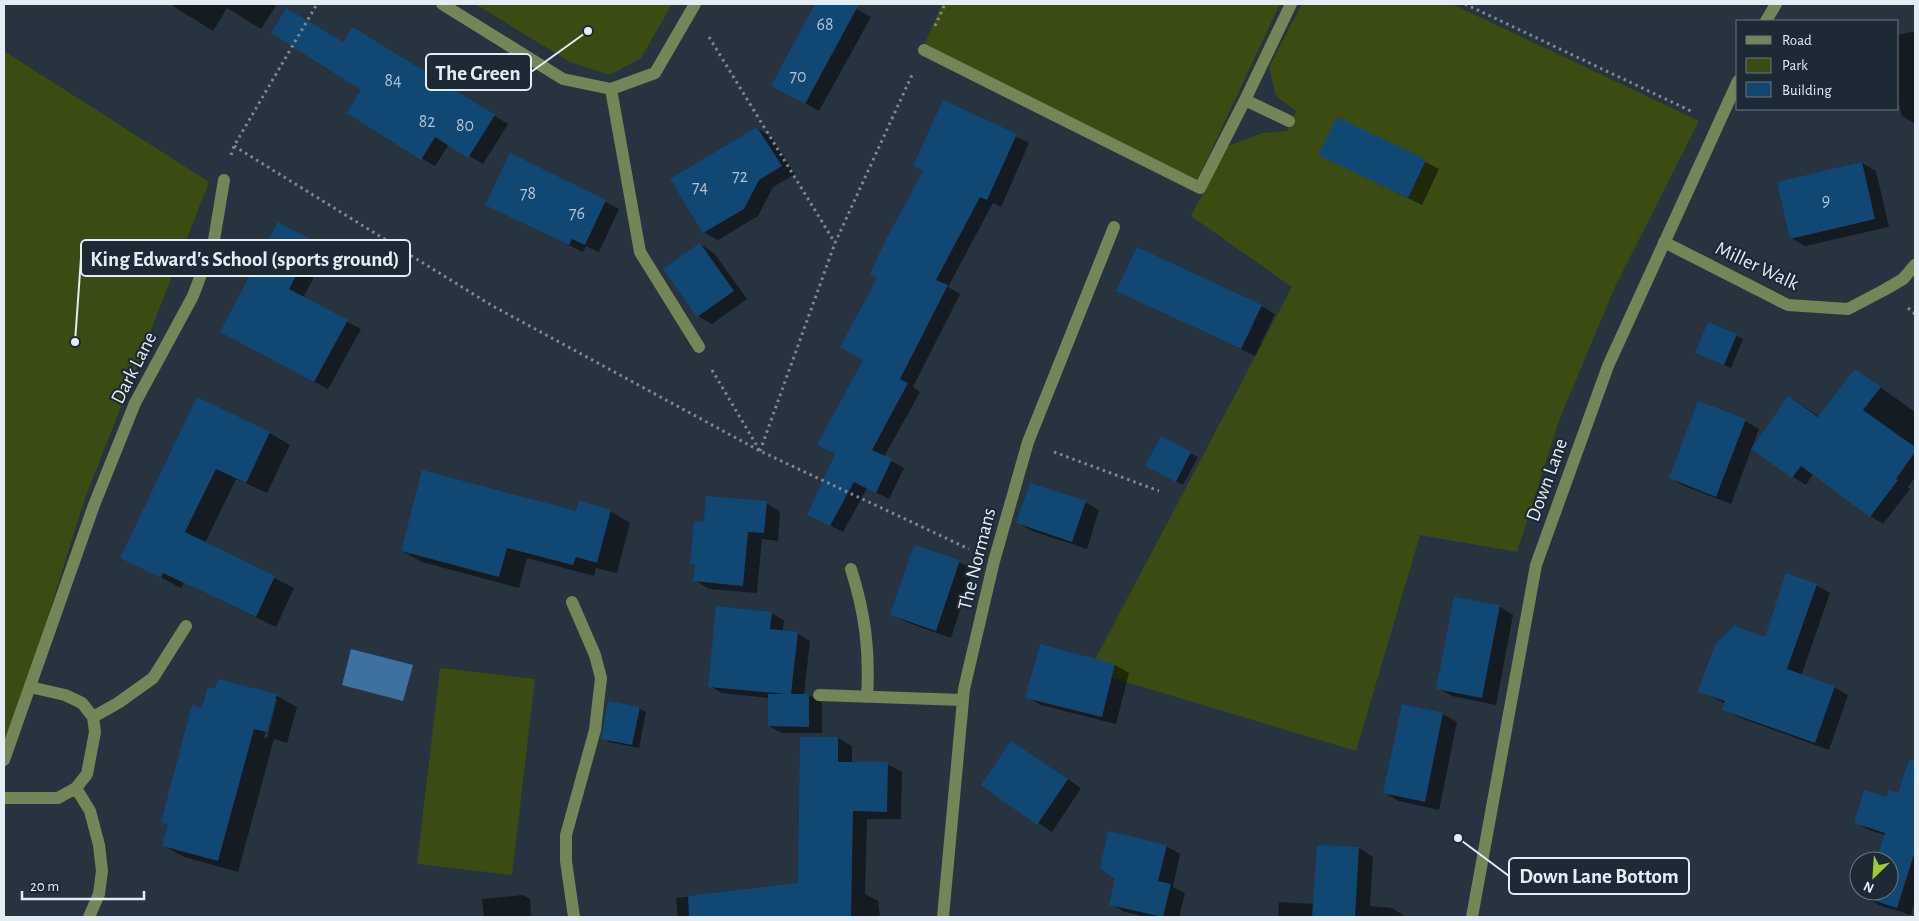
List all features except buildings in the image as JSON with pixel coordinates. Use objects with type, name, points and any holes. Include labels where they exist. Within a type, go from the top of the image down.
[{"type":"street","points":[[442,4],[563,78],[610,89],[655,73],[694,6]]},
{"type":"street","points":[[924,50],[1200,188],[1292,4]]},
{"type":"street","points":[[1767,20],[1776,4]]},
{"type":"street","name":"Down Lane","points":[[1472,917],[1536,565],[1608,366],[1736,85]]},
{"type":"street","points":[[610,89],[640,252],[699,347]]},
{"type":"street","points":[[1245,100],[1289,121]]},
{"type":"street","name":"Dark Lane","points":[[4,760],[94,505],[136,403],[193,296],[214,240],[224,180]]},
{"type":"street","name":"The Normans","points":[[943,917],[964,689],[994,561],[1028,442],[1114,227]]},
{"type":"street","name":"Miller Walk","points":[[1664,242],[1788,305],[1848,309],[1886,290],[1903,279],[1915,265]]},
{"type":"street","points":[[851,570],[861,600],[867,632],[869,670],[867,697]]},
{"type":"street","points":[[572,602],[595,655],[601,678],[594,730],[566,835],[566,861],[574,917]]},
{"type":"street","points":[[93,717],[118,703],[153,678],[186,626]]},
{"type":"street","points":[[4,798],[58,798],[76,788],[87,774],[95,732],[93,717],[82,703],[74,699],[30,687]]},
{"type":"street","points":[[819,695],[963,700]]},
{"type":"street","points":[[76,788],[90,811],[99,846],[102,871],[99,894],[89,917]]},
{"type":"path","points":[[224,180],[234,146],[317,4]]},
{"type":"path","points":[[760,451],[835,243],[945,4]]},
{"type":"path","points":[[1466,4],[1681,106]]},
{"type":"path","points":[[694,6],[835,243]]},
{"type":"path","points":[[234,146],[491,305],[760,451],[994,561]]},
{"type":"path","points":[[699,347],[760,451]]},
{"type":"path","points":[[1028,442],[1159,491]]},
{"type":"green space","points":[[475,4],[672,4],[641,58],[610,75],[570,62]]},
{"type":"green space","points":[[942,4],[1280,4],[1195,185],[924,46]]},
{"type":"green space","points":[[1302,4],[1452,4],[1699,121],[1615,287],[1560,418],[1517,552],[1420,535],[1356,751],[1089,671],[1292,287],[1191,216],[1228,146],[1262,133],[1287,131],[1296,111],[1276,96],[1269,67]]},
{"type":"green space","points":[[4,51],[209,182],[84,501],[4,758]]},
{"type":"green space","points":[[440,668],[535,679],[512,875],[417,864]]},
{"type":"water","points":[[351,649],[413,665],[403,701],[342,685]]},
{"type":"place","name":"The Green","points":[[588,31]]},
{"type":"place","name":"King Edward's School (sports ground)","points":[[75,342]]},
{"type":"place","name":"Down Lane Bottom","points":[[1458,838]]}]
